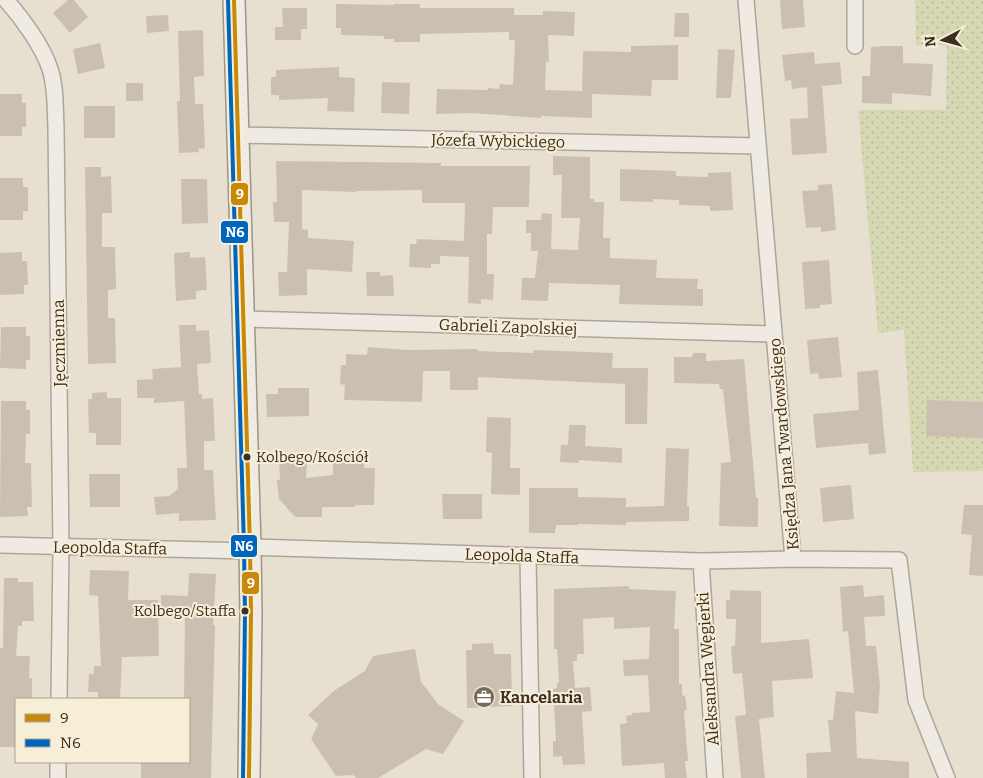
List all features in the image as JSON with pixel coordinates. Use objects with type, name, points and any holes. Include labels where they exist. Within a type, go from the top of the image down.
[{"type":"street","name":"Jęczmienna","points":[[6,0],[22,19],[42,53],[50,68],[53,84],[56,128],[61,547],[59,698]]},
{"type":"street","points":[[234,0],[250,549],[249,778]]},
{"type":"street","name":"Księdza Jana Twardowskiego","points":[[746,0],[793,558],[899,560],[916,700],[947,778]]},
{"type":"street","points":[[855,0],[855,46]]},
{"type":"street","name":"Józefa Wybickiego","points":[[238,135],[758,146]]},
{"type":"street","name":"Gabrieli Zapolskiej","points":[[243,319],[774,334]]},
{"type":"street","name":"Leopolda Staffa","points":[[0,545],[250,549],[701,561],[793,558]]},
{"type":"street","points":[[528,556],[532,778]]},
{"type":"street","name":"Aleksandra Węgierki","points":[[701,561],[715,778]]},
{"type":"street","points":[[58,763],[58,778]]},
{"type":"green space","points":[[915,0],[983,0],[983,471],[913,472],[904,330],[878,333],[858,110],[946,110],[947,46],[916,45]]},
{"type":"building","points":[[68,0],[74,0],[88,17],[70,33],[53,13]]},
{"type":"building","points":[[780,0],[803,0],[805,27],[782,29]]},
{"type":"building","points":[[336,4],[420,4],[420,8],[514,8],[514,15],[543,15],[543,11],[575,12],[574,36],[548,35],[549,62],[546,62],[545,90],[582,91],[583,51],[631,52],[631,46],[678,45],[678,80],[652,80],[651,96],[592,94],[592,118],[541,116],[541,118],[471,113],[436,114],[437,89],[488,90],[488,88],[499,89],[500,84],[513,85],[515,40],[509,40],[509,32],[420,34],[420,42],[394,42],[394,39],[384,39],[384,36],[341,35],[341,28],[336,28]]},
{"type":"building","points":[[282,8],[307,8],[307,29],[301,29],[301,40],[275,40],[275,27],[283,27]]},
{"type":"building","points":[[675,13],[689,13],[689,37],[674,37]]},
{"type":"building","points":[[168,15],[169,31],[147,33],[146,16]]},
{"type":"building","points":[[203,30],[204,76],[194,77],[195,104],[203,104],[205,148],[198,149],[199,152],[179,153],[177,101],[180,101],[178,31]]},
{"type":"building","points":[[100,43],[105,68],[78,74],[73,49]]},
{"type":"building","points":[[903,46],[903,63],[933,64],[931,96],[892,93],[892,104],[862,103],[862,76],[870,76],[871,47]]},
{"type":"building","points":[[718,49],[735,50],[731,98],[716,98]]},
{"type":"building","points":[[814,52],[815,64],[840,62],[842,84],[822,86],[827,153],[792,155],[790,119],[808,118],[807,87],[792,89],[791,80],[785,81],[782,55]]},
{"type":"building","points":[[339,67],[339,77],[355,78],[354,112],[327,111],[328,98],[279,100],[279,95],[271,95],[271,77],[276,77],[276,70]]},
{"type":"building","points":[[382,82],[410,83],[409,114],[381,113]]},
{"type":"building","points":[[126,83],[143,83],[143,101],[126,101]]},
{"type":"building","points":[[0,94],[22,94],[22,103],[26,103],[26,127],[22,127],[22,136],[0,136]]},
{"type":"building","points":[[84,106],[115,106],[115,138],[84,138]]},
{"type":"building","points":[[553,156],[590,157],[590,199],[594,199],[594,202],[604,202],[603,238],[610,238],[610,258],[657,260],[656,278],[698,279],[697,289],[703,289],[703,306],[619,304],[620,285],[549,283],[548,301],[521,300],[522,278],[535,278],[538,251],[531,251],[531,233],[526,233],[526,220],[541,220],[542,213],[552,214],[551,249],[578,250],[580,218],[561,218],[562,175],[553,175]]},
{"type":"building","points":[[276,161],[441,163],[441,166],[530,166],[529,207],[493,207],[492,234],[487,234],[487,274],[494,274],[493,300],[481,299],[481,304],[468,303],[469,257],[440,256],[440,264],[431,264],[431,268],[409,267],[410,244],[416,244],[417,239],[464,241],[465,203],[422,203],[422,190],[356,192],[302,190],[302,229],[308,230],[308,238],[354,241],[352,272],[307,269],[307,295],[279,296],[278,272],[287,272],[289,222],[274,222],[273,202],[277,202]]},
{"type":"building","points":[[85,167],[101,167],[101,177],[111,176],[112,213],[102,213],[102,247],[115,247],[116,289],[108,290],[108,318],[115,318],[116,363],[88,364]]},
{"type":"building","points":[[620,169],[676,171],[676,176],[708,177],[708,173],[731,172],[733,210],[710,211],[710,206],[679,205],[679,200],[653,199],[653,202],[620,201]]},
{"type":"building","points":[[0,178],[23,178],[23,187],[28,187],[28,211],[23,211],[23,220],[0,220]]},
{"type":"building","points":[[181,179],[207,179],[208,223],[182,224]]},
{"type":"building","points":[[832,184],[836,230],[821,232],[821,227],[806,228],[802,191],[818,190],[818,185]]},
{"type":"building","points":[[22,252],[22,261],[27,261],[28,285],[24,285],[24,294],[0,295],[0,253]]},
{"type":"building","points":[[190,252],[190,258],[205,257],[207,290],[196,291],[196,299],[176,301],[174,253]]},
{"type":"building","points":[[829,260],[832,304],[820,305],[820,308],[805,309],[802,262]]},
{"type":"building","points":[[366,272],[380,272],[380,276],[393,275],[394,296],[367,296]]},
{"type":"building","points":[[179,325],[196,325],[196,331],[209,330],[211,363],[197,364],[199,394],[202,394],[202,399],[213,398],[215,441],[204,441],[204,470],[213,470],[216,520],[179,521],[179,513],[156,515],[154,497],[169,496],[178,489],[177,468],[187,468],[184,401],[154,403],[154,398],[137,398],[137,380],[153,379],[152,369],[181,367]]},
{"type":"building","points":[[1,327],[26,327],[26,336],[30,336],[30,360],[26,360],[26,369],[0,368]]},
{"type":"building","points":[[838,337],[842,377],[819,379],[818,373],[810,374],[807,340]]},
{"type":"building","points":[[368,347],[407,350],[478,349],[478,351],[533,353],[534,350],[613,353],[612,368],[648,368],[647,424],[625,424],[625,384],[478,377],[478,390],[450,390],[450,371],[423,371],[422,402],[344,400],[345,385],[340,384],[341,365],[346,365],[346,354],[367,355]]},
{"type":"building","points":[[693,353],[706,353],[706,361],[744,359],[756,498],[758,498],[758,527],[719,526],[721,463],[731,462],[723,389],[720,389],[719,384],[674,383],[674,357],[692,357]]},
{"type":"building","points":[[878,370],[886,453],[869,455],[868,443],[816,448],[813,414],[859,410],[857,372]]},
{"type":"building","points":[[278,388],[309,388],[309,416],[267,417],[266,394],[278,394]]},
{"type":"building","points":[[107,392],[107,398],[121,398],[121,445],[96,445],[96,433],[89,433],[88,399],[92,399],[92,393]]},
{"type":"building","points":[[927,400],[983,402],[983,438],[926,436]]},
{"type":"building","points":[[1,401],[26,401],[26,410],[30,410],[30,434],[26,434],[25,463],[31,463],[32,507],[27,507],[28,516],[0,517]]},
{"type":"building","points":[[487,417],[511,418],[510,468],[520,468],[520,495],[491,494],[492,453],[486,452]]},
{"type":"building","points":[[569,425],[586,425],[585,446],[622,448],[622,463],[579,460],[579,463],[560,462],[561,445],[568,445]]},
{"type":"building","points":[[666,448],[689,449],[687,506],[689,506],[689,521],[626,522],[626,525],[556,525],[555,533],[529,533],[529,488],[578,488],[578,497],[626,498],[626,507],[664,506]]},
{"type":"building","points":[[333,453],[364,453],[364,468],[375,468],[374,505],[322,507],[322,517],[295,517],[279,499],[277,480],[280,480],[279,460],[307,459],[306,478],[333,475]]},
{"type":"building","points":[[89,474],[120,474],[120,507],[90,507]]},
{"type":"building","points":[[851,485],[854,519],[823,522],[820,488]]},
{"type":"building","points":[[442,494],[482,494],[482,519],[443,519]]},
{"type":"building","points":[[964,505],[983,505],[983,576],[969,575],[972,535],[961,534]]},
{"type":"building","points":[[90,570],[129,571],[128,600],[158,600],[159,656],[122,657],[120,698],[98,698],[98,692],[88,692],[89,674],[94,674],[94,666],[101,666],[98,596],[89,595]]},
{"type":"building","points":[[189,573],[216,574],[213,625],[215,625],[211,778],[141,778],[141,763],[190,763],[190,698],[184,698],[185,612],[161,612],[161,595],[188,596]]},
{"type":"building","points":[[4,578],[18,578],[18,582],[33,582],[34,621],[22,621],[22,626],[18,626],[16,656],[30,656],[29,678],[32,678],[32,698],[15,698],[15,747],[0,747],[0,648],[3,648]]},
{"type":"building","points":[[863,585],[864,597],[884,595],[885,616],[864,617],[866,646],[876,646],[880,686],[878,714],[855,711],[857,758],[909,762],[909,778],[807,778],[806,753],[831,752],[828,720],[833,720],[836,691],[854,693],[848,631],[843,632],[840,587]]},
{"type":"building","points":[[629,586],[629,589],[676,591],[674,629],[679,629],[679,684],[682,684],[682,695],[685,696],[687,710],[684,711],[688,761],[685,761],[687,778],[665,778],[664,763],[622,766],[620,724],[627,723],[626,716],[632,715],[632,713],[650,712],[648,675],[624,676],[623,660],[649,659],[650,627],[614,629],[614,617],[583,619],[584,654],[577,654],[577,661],[573,661],[575,688],[590,687],[592,711],[582,712],[585,764],[563,765],[562,756],[553,757],[553,741],[556,741],[553,689],[557,688],[557,683],[559,683],[557,649],[554,649],[554,589]]},
{"type":"building","points":[[730,590],[761,591],[761,643],[809,639],[813,678],[772,681],[774,717],[759,719],[765,778],[741,778],[735,716],[746,715],[742,673],[733,674],[731,646],[735,646],[736,619],[726,619],[726,600],[730,600]]},
{"type":"building","points":[[493,643],[494,654],[511,654],[512,706],[467,708],[466,650],[472,650],[472,644]]},
{"type":"building","points":[[415,649],[421,682],[439,705],[464,721],[443,754],[426,749],[378,778],[356,778],[353,775],[336,776],[311,739],[318,724],[308,715],[335,690],[365,671],[373,656]]},
{"type":"transit line","name":"N6","points":[[228,0],[244,547],[243,778]]},
{"type":"transit line","name":"9","points":[[234,0],[250,547],[249,778]]},
{"type":"place","name":"Kolbego/Kościół","points":[[247,457]]},
{"type":"place","name":"Kolbego/Staffa","points":[[245,611]]},
{"type":"place","name":"Kancelaria","points":[[484,697]]}]
